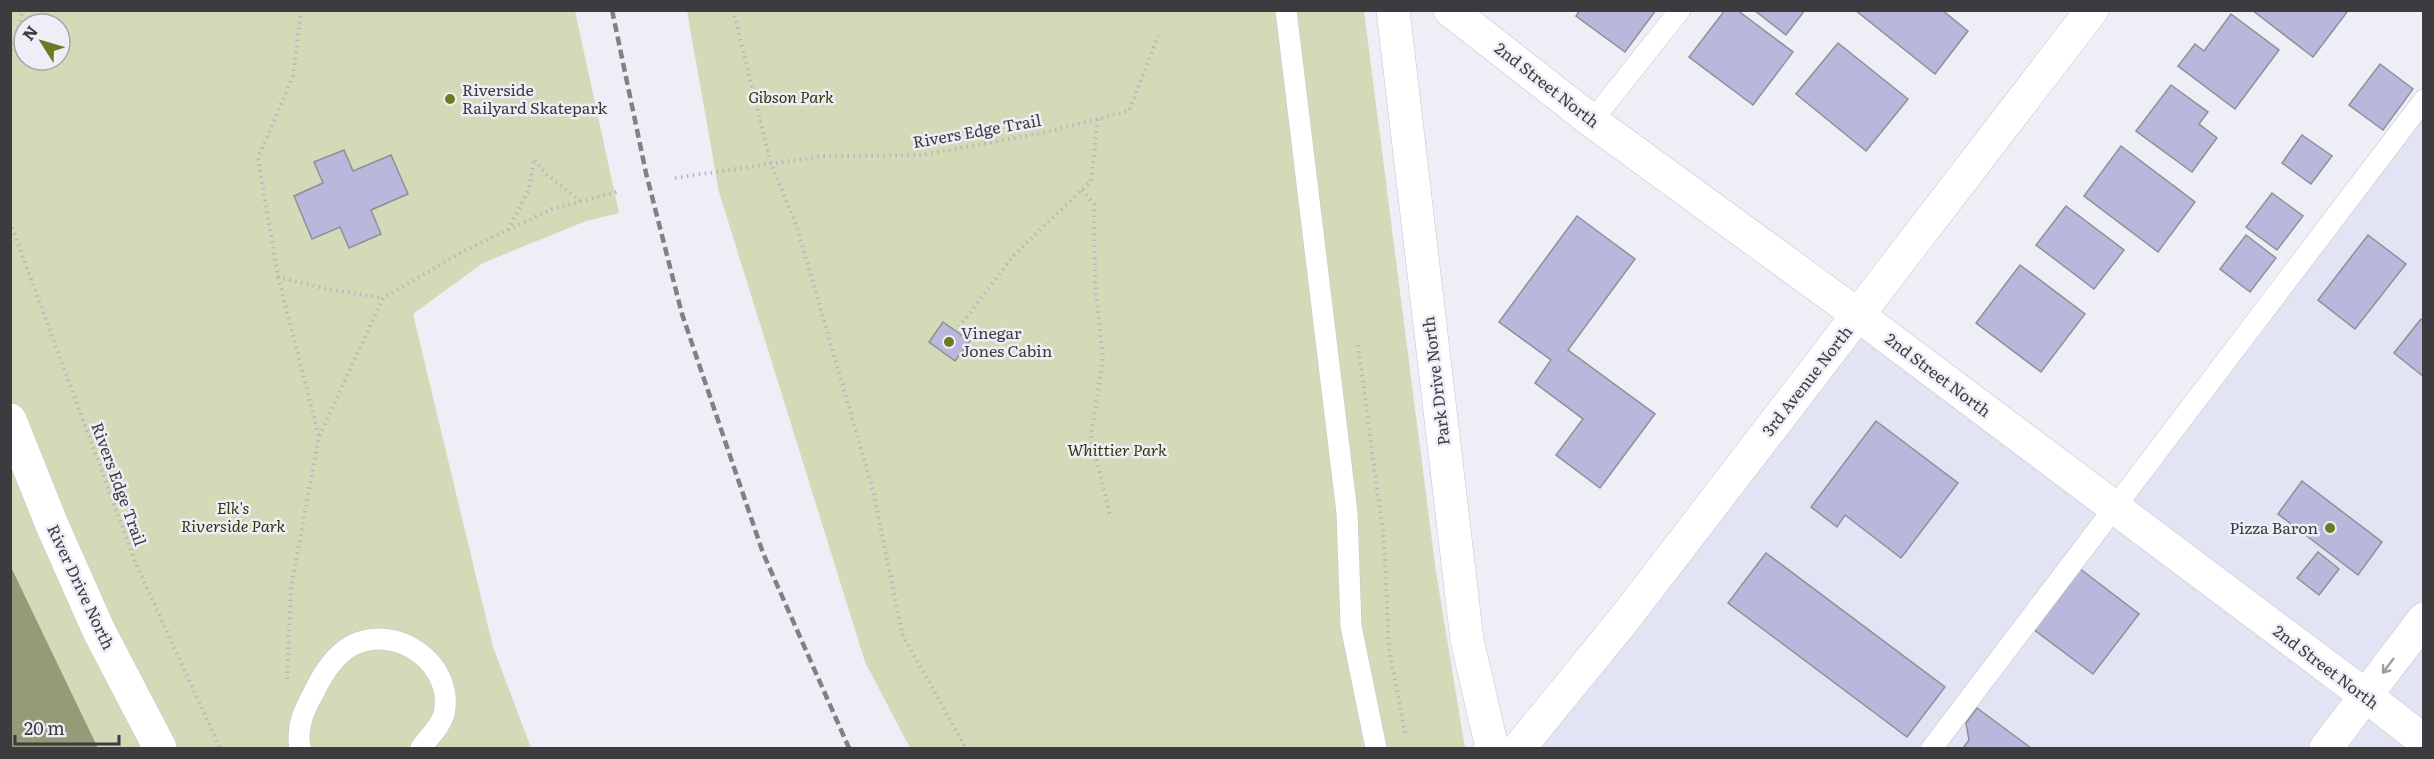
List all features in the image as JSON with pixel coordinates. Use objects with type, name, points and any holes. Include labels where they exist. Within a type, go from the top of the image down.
[{"type":"street","name":"Park Drive North","points":[[1393,10],[1467,640],[1492,748]]},
{"type":"street","name":"2nd Street North","points":[[1450,10],[1593,121],[1858,315],[2424,741]]},
{"type":"street","name":"3rd Avenue North","points":[[1519,748],[1625,618],[2091,10]]},
{"type":"street","name":"River Drive North","points":[[10,420],[52,525],[99,631],[160,748]]},
{"type":"street","points":[[2326,748],[2424,620]]},
{"type":"lane","points":[[1286,10],[1347,513],[1351,626],[1376,748]]},
{"type":"lane","points":[[1593,121],[1680,10]]},
{"type":"lane","points":[[1932,748],[2424,100]]},
{"type":"lane","points":[[300,748],[299,727],[304,709],[318,683],[335,659],[351,646],[371,640],[392,640],[411,646],[427,659],[439,676],[444,696],[444,716],[421,748]]},
{"type":"path","points":[[10,56],[23,10]]},
{"type":"path","points":[[301,10],[294,76],[258,158],[278,277],[320,436]]},
{"type":"path","points":[[733,10],[771,164],[797,227],[874,494],[902,634],[966,748]]},
{"type":"path","name":"Rivers Edge Trail","points":[[675,178],[823,156],[922,155],[1047,132],[1129,111],[1158,36]]},
{"type":"path","points":[[958,327],[1014,255],[1090,181],[1098,119]]},
{"type":"path","points":[[507,231],[529,189],[534,159],[546,174],[581,202]]},
{"type":"path","points":[[1082,190],[1094,204],[1095,282],[1103,358],[1091,436],[1110,515]]},
{"type":"path","points":[[287,687],[291,587],[320,436],[383,298],[464,251],[552,209],[620,191]]},
{"type":"path","name":"Rivers Edge Trail","points":[[10,222],[136,564],[220,748]]},
{"type":"path","points":[[278,277],[327,290],[383,298]]},
{"type":"shaded area","points":[[2423,100],[2423,748],[1519,748],[1858,315],[2114,508]]},
{"type":"shaded area","points":[[11,567],[98,748],[11,748]]},
{"type":"green space","name":"Elk's Riverside Park","points":[[11,11],[575,11],[619,213],[586,221],[483,263],[413,314],[493,647],[531,748],[98,748],[11,567]]},
{"type":"green space","name":"Whittier Park","points":[[687,11],[1364,11],[1436,572],[1465,748],[910,748],[865,662],[719,192]]},
{"type":"building","points":[[1580,10],[1656,10],[1625,52],[1576,16]]},
{"type":"building","points":[[1725,10],[1737,10],[1793,52],[1753,105],[1689,57]]},
{"type":"building","points":[[1754,10],[1805,10],[1786,35]]},
{"type":"building","points":[[1855,10],[1942,10],[1968,31],[1935,74]]},
{"type":"building","points":[[2252,10],[2345,10],[2347,12],[2313,57]]},
{"type":"building","points":[[2231,14],[2279,50],[2235,109],[2178,66],[2195,44],[2204,51]]},
{"type":"building","points":[[1838,43],[1908,99],[1866,151],[1796,94]]},
{"type":"building","points":[[2380,64],[2413,89],[2383,130],[2349,105]]},
{"type":"building","points":[[2171,85],[2208,112],[2199,124],[2217,138],[2192,172],[2136,131]]},
{"type":"building","points":[[2302,135],[2332,156],[2311,184],[2282,163]]},
{"type":"building","points":[[2121,146],[2195,202],[2158,252],[2084,196]]},
{"type":"building","points":[[344,150],[353,171],[391,155],[408,194],[371,210],[381,234],[349,248],[340,227],[312,239],[294,196],[323,183],[314,162]]},
{"type":"building","points":[[2272,193],[2303,216],[2277,250],[2246,227]]},
{"type":"building","points":[[2066,206],[2124,250],[2094,289],[2036,245]]},
{"type":"building","points":[[1577,216],[1635,259],[1568,350],[1655,414],[1600,488],[1556,455],[1583,419],[1535,383],[1551,360],[1499,322]]},
{"type":"building","points":[[2246,235],[2276,258],[2250,292],[2220,269]]},
{"type":"building","points":[[2368,235],[2406,264],[2355,329],[2318,300]]},
{"type":"building","points":[[2020,265],[2085,314],[2041,372],[1976,323]]},
{"type":"building","points":[[2421,319],[2424,321],[2424,377],[2394,353]]},
{"type":"building","name":"Vinegar Jones Cabin","points":[[943,322],[970,341],[955,361],[929,342]]},
{"type":"building","points":[[1876,421],[1958,483],[1901,558],[1845,515],[1837,527],[1811,507]]},
{"type":"building","name":"Pizza Baron","points":[[2302,481],[2382,542],[2358,575],[2278,514]]},
{"type":"building","points":[[2318,552],[2339,569],[2319,595],[2297,578]]},
{"type":"building","points":[[1766,553],[1945,687],[1907,737],[1728,603]]},
{"type":"building","points":[[2079,568],[2139,614],[2093,674],[2033,629]]},
{"type":"building","points":[[1977,708],[2031,748],[1963,748],[1969,740],[1966,723]]},
{"type":"railway","points":[[612,10],[646,173],[682,314],[763,553],[849,748]]},
{"type":"place","name":"Riverside Railyard Skatepark","points":[[450,99]]},
{"type":"place","name":"Vinegar Jones Cabin","points":[[949,342]]},
{"type":"place","name":"Pizza Baron","points":[[2330,528]]},
{"type":"park label","name":"Gibson Park","points":[[791,97]]}]
